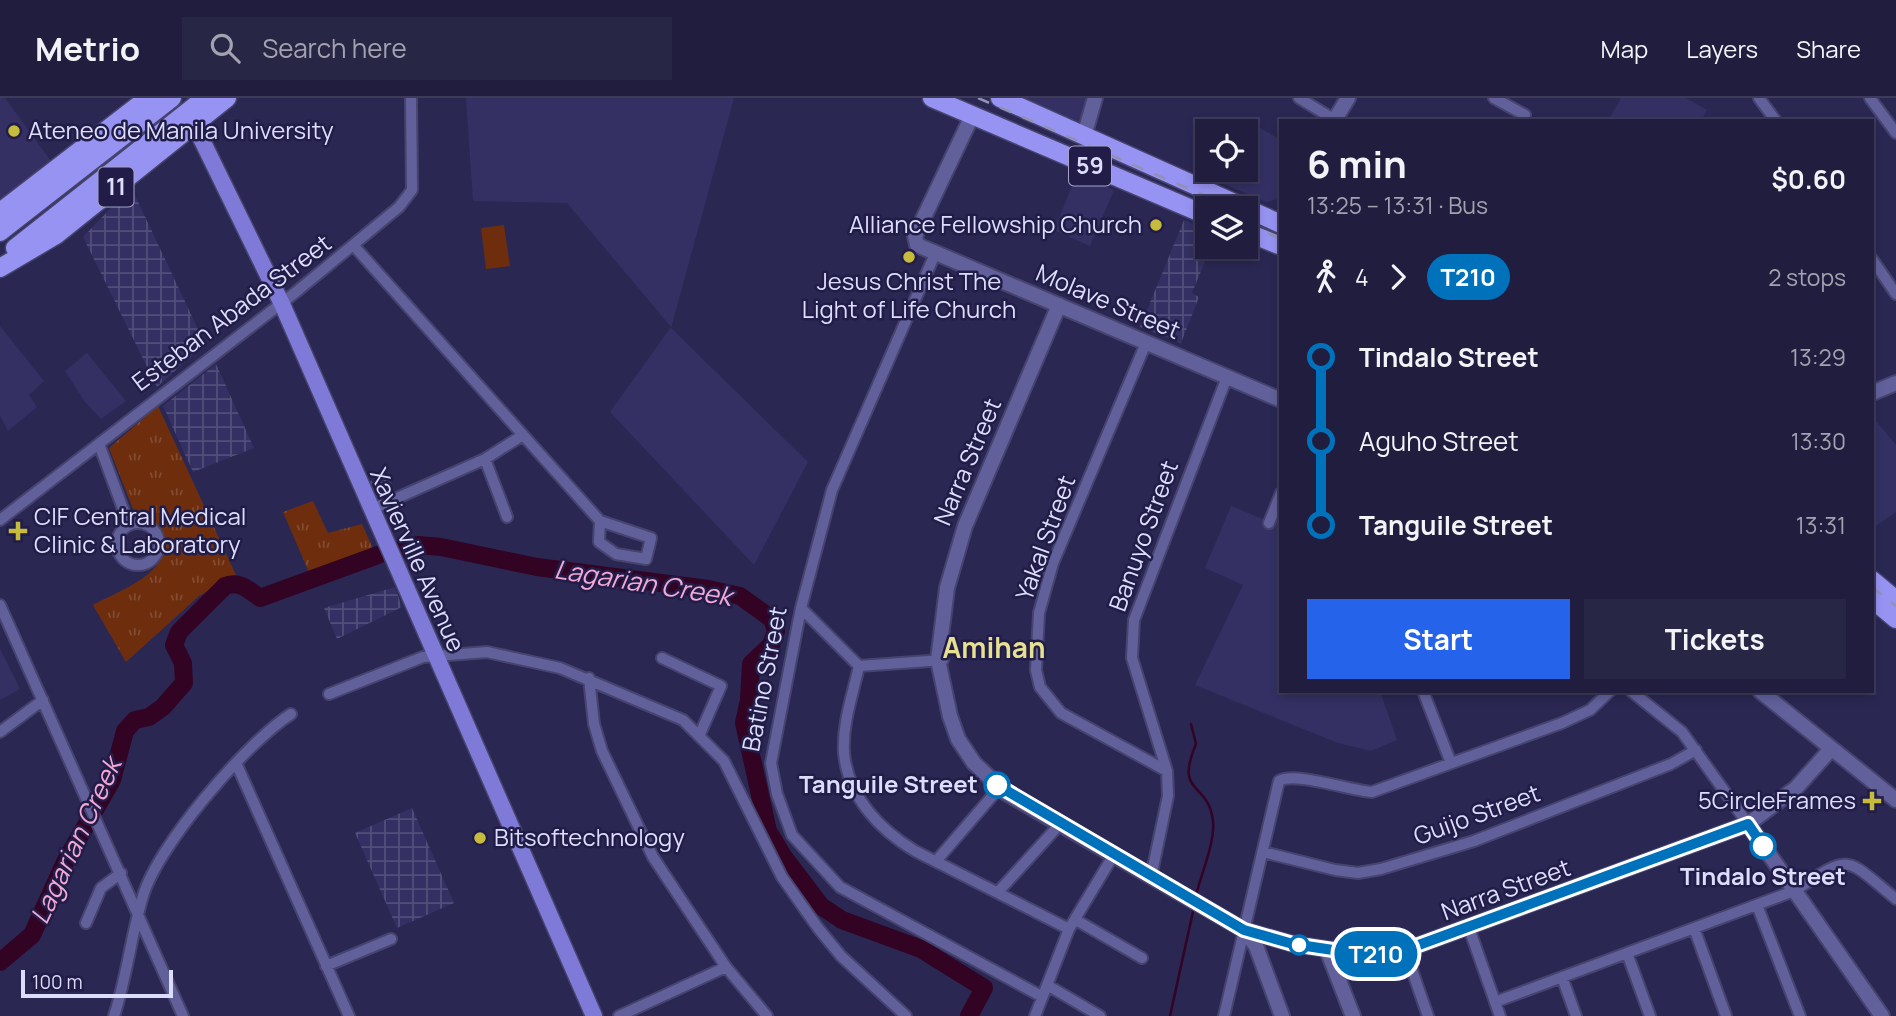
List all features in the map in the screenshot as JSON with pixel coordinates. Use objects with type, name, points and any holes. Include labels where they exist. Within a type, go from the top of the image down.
[{"type":"main road","name":"11","points":[[0,212],[148,98]]},
{"type":"main road","name":"11","points":[[0,232],[172,98]]},
{"type":"main road","name":"11","points":[[0,260],[205,98]]},
{"type":"main road","name":"11","points":[[0,268],[56,235],[227,98]]},
{"type":"main road","name":"59","points":[[932,98],[1195,210]]},
{"type":"main road","name":"59","points":[[1000,98],[1279,221]]},
{"type":"main road","name":"Xavierville Avenue","points":[[194,124],[282,304],[594,1016]]},
{"type":"main road","points":[[1258,237],[1275,244]]},
{"type":"main road","points":[[1874,582],[1896,600]]},
{"type":"main road","points":[[1874,601],[1896,618]]},
{"type":"street","name":"Esteban Abada Street","points":[[0,520],[282,304],[399,207],[412,190],[411,98]]},
{"type":"street","points":[[1084,136],[1095,98]]},
{"type":"street","points":[[1299,98],[1333,119]]},
{"type":"street","points":[[1336,119],[1348,98]]},
{"type":"street","points":[[1494,98],[1525,115]]},
{"type":"street","points":[[1759,98],[1775,119]]},
{"type":"street","points":[[1870,98],[1896,133]]},
{"type":"street","name":"Molave Street","points":[[972,116],[915,236],[917,245],[1279,399]]},
{"type":"street","points":[[1275,244],[1279,226]]},
{"type":"street","points":[[354,246],[600,522],[651,538],[646,559],[616,554],[599,542],[600,522]]},
{"type":"street","name":"Batino Street","points":[[934,254],[832,490],[801,607],[771,763],[777,794],[792,835],[840,887],[1041,996]]},
{"type":"street","points":[[1874,262],[1896,294]]},
{"type":"street","name":"Narra Street","points":[[1059,305],[955,552],[940,643],[950,716],[958,739],[974,762],[1000,788],[1113,856],[1244,930],[1328,950],[1378,954],[1405,950],[1748,824],[1796,788],[1831,749]]},
{"type":"street","name":"Yakal Street","points":[[1146,343],[1053,563],[1039,613],[1036,670],[1040,687],[1060,713],[1167,771]]},
{"type":"street","name":"Banuyo Street","points":[[1151,877],[1168,796],[1167,771],[1132,658],[1134,620],[1227,377]]},
{"type":"street","points":[[1874,392],[1896,383]]},
{"type":"street","points":[[370,510],[485,459],[523,435]]},
{"type":"street","points":[[99,443],[128,525]]},
{"type":"street","points":[[485,459],[507,517]]},
{"type":"street","points":[[1269,523],[1279,498]]},
{"type":"street","points":[[143,523],[155,531],[158,552],[149,563],[135,566],[119,554],[119,534],[128,525],[143,523]]},
{"type":"street","points":[[0,605],[183,1016]]},
{"type":"street","points":[[801,607],[859,666],[942,663]]},
{"type":"street","points":[[329,694],[396,666],[435,656],[487,652],[560,667],[683,720],[700,734],[724,761],[782,877],[818,928],[841,956],[906,1016]]},
{"type":"street","points":[[662,658],[721,686],[700,734]]},
{"type":"street","points":[[859,666],[845,730],[844,754],[850,776],[873,820],[892,837],[998,892],[1142,958]]},
{"type":"street","points":[[589,678],[594,724],[613,777],[653,857],[726,967],[766,1016]]},
{"type":"street","points":[[1426,693],[1448,764]]},
{"type":"street","points":[[1224,1016],[1279,781],[1292,777],[1351,791],[1372,792],[1562,723],[1590,710],[1607,693]]},
{"type":"street","points":[[1634,693],[1673,724],[1696,750],[1882,1016]]},
{"type":"street","points":[[1762,693],[1896,800]]},
{"type":"street","points":[[0,732],[43,701]]},
{"type":"street","points":[[114,1016],[148,881],[163,855],[236,763],[270,727],[291,714]]},
{"type":"street","name":"Guijo Street","points":[[1263,852],[1335,870],[1358,873],[1381,870],[1474,842],[1671,764],[1696,750]]},
{"type":"street","points":[[236,763],[349,1016]]},
{"type":"street","points":[[937,860],[1000,788]]},
{"type":"street","points":[[998,892],[1061,823]]},
{"type":"street","points":[[1035,1016],[1072,924],[1113,856]]},
{"type":"street","points":[[1495,1002],[1794,891],[1833,866],[1845,862],[1854,865],[1896,899]]},
{"type":"street","points":[[86,923],[102,888],[121,873]]},
{"type":"street","points":[[1758,905],[1800,1016]]},
{"type":"street","points":[[1469,928],[1500,1016]]},
{"type":"street","points":[[1694,928],[1726,1016]]},
{"type":"street","points":[[1244,930],[1256,946],[1282,1016]]},
{"type":"street","points":[[326,966],[391,939]]},
{"type":"street","points":[[1328,950],[1353,1016]]},
{"type":"street","points":[[1405,950],[1428,1016]]},
{"type":"street","points":[[1627,953],[1650,1016]]},
{"type":"street","points":[[619,1016],[726,967]]},
{"type":"street","points":[[1562,977],[1576,1016]]},
{"type":"street","points":[[1046,985],[1100,1016]]},
{"type":"shaded area","name":"Ateneo de Manila University","points":[[0,98],[5,98],[53,164],[0,208]]},
{"type":"shaded area","points":[[466,98],[734,98],[671,328],[808,462],[754,565],[610,412],[671,327],[567,203],[473,201]]},
{"type":"shaded area","points":[[1022,98],[1088,98],[1080,123]]},
{"type":"shaded area","points":[[1621,98],[1686,98],[1707,110],[1702,119],[1609,119]]},
{"type":"shaded area","points":[[1258,127],[1279,139],[1279,198],[1266,202],[1258,196],[1219,182],[1258,182]]},
{"type":"shaded area","points":[[1077,174],[1114,190],[1090,246],[1054,230]]},
{"type":"shaded area","points":[[131,187],[205,344],[157,387],[83,237]]},
{"type":"shaded area","points":[[1184,220],[1195,225],[1195,259],[1206,259],[1192,293],[1199,297],[1181,343],[1140,327]]},
{"type":"shaded area","points":[[0,326],[44,381],[29,395],[37,407],[8,431],[0,415]]},
{"type":"shaded area","points":[[87,353],[126,401],[101,419],[85,402],[65,371]]},
{"type":"shaded area","points":[[216,364],[254,448],[193,472],[163,406]]},
{"type":"shaded area","points":[[1874,418],[1896,445],[1896,512],[1874,527]]},
{"type":"shaded area","points":[[388,475],[394,490],[376,498],[369,482]]},
{"type":"shaded area","points":[[1231,506],[1275,524],[1279,515],[1279,693],[1381,693],[1397,740],[1371,751],[1338,743],[1195,685],[1243,585],[1205,568]]},
{"type":"shaded area","points":[[395,587],[402,607],[337,639],[324,608]]},
{"type":"shaded area","points":[[0,649],[20,689],[0,700]]},
{"type":"shaded area","points":[[412,808],[454,903],[397,928],[355,833]]},
{"type":"green space","points":[[504,225],[510,266],[486,269],[481,228]]},
{"type":"green space","points":[[158,406],[236,575],[199,596],[126,662],[93,605],[152,571],[164,550],[163,538],[156,525],[135,514],[109,448]]},
{"type":"green space","points":[[313,501],[328,533],[362,524],[375,553],[311,577],[283,512]]},
{"type":"waterway","name":"Lagarian Creek","points":[[398,550],[418,545],[441,547],[537,567],[708,589],[740,596],[772,619],[776,631],[771,645],[751,664],[749,700],[744,723],[768,831],[783,856],[821,906],[842,920],[921,949],[984,988],[969,1016]]},
{"type":"waterway","name":"Lagarian Creek","points":[[0,962],[32,935],[66,860],[112,780],[125,731],[135,720],[149,717],[163,707],[184,683],[183,663],[174,645],[179,632],[230,584],[248,589],[260,598],[378,555]]},
{"type":"waterway","points":[[1191,724],[1196,744],[1190,761],[1190,780],[1205,799],[1213,821],[1210,849],[1196,896]]},
{"type":"waterway","points":[[1170,1016],[1194,907]]},
{"type":"railway","points":[[978,98],[1206,196]]},
{"type":"railway","points":[[1258,229],[1279,238]]},
{"type":"railway","points":[[1874,589],[1896,606]]},
{"type":"bus line","name":"T210","points":[[997,785],[1006,793],[1113,856],[1244,930],[1293,944],[1353,953],[1378,954],[1405,950],[1748,824],[1763,846]]},
{"type":"place","name":"Ateneo de Manila University","points":[[14,131]]},
{"type":"place","name":"Alliance Fellowship Church","points":[[1156,225]]},
{"type":"place","name":"Jesus Christ The Light of Life Church","points":[[909,257]]},
{"type":"place","name":"CIF Central Medical Clinic & Laboratory","points":[[18,531]]},
{"type":"place","name":"Tanguile Street","points":[[997,785]]},
{"type":"place","name":"5CircleFrames","points":[[1872,801]]},
{"type":"place","name":"Bitsoftechnology","points":[[480,838]]},
{"type":"place","name":"Tindalo Street","points":[[1763,846]]},
{"type":"district","name":"Amihan","points":[[994,648]]}]
